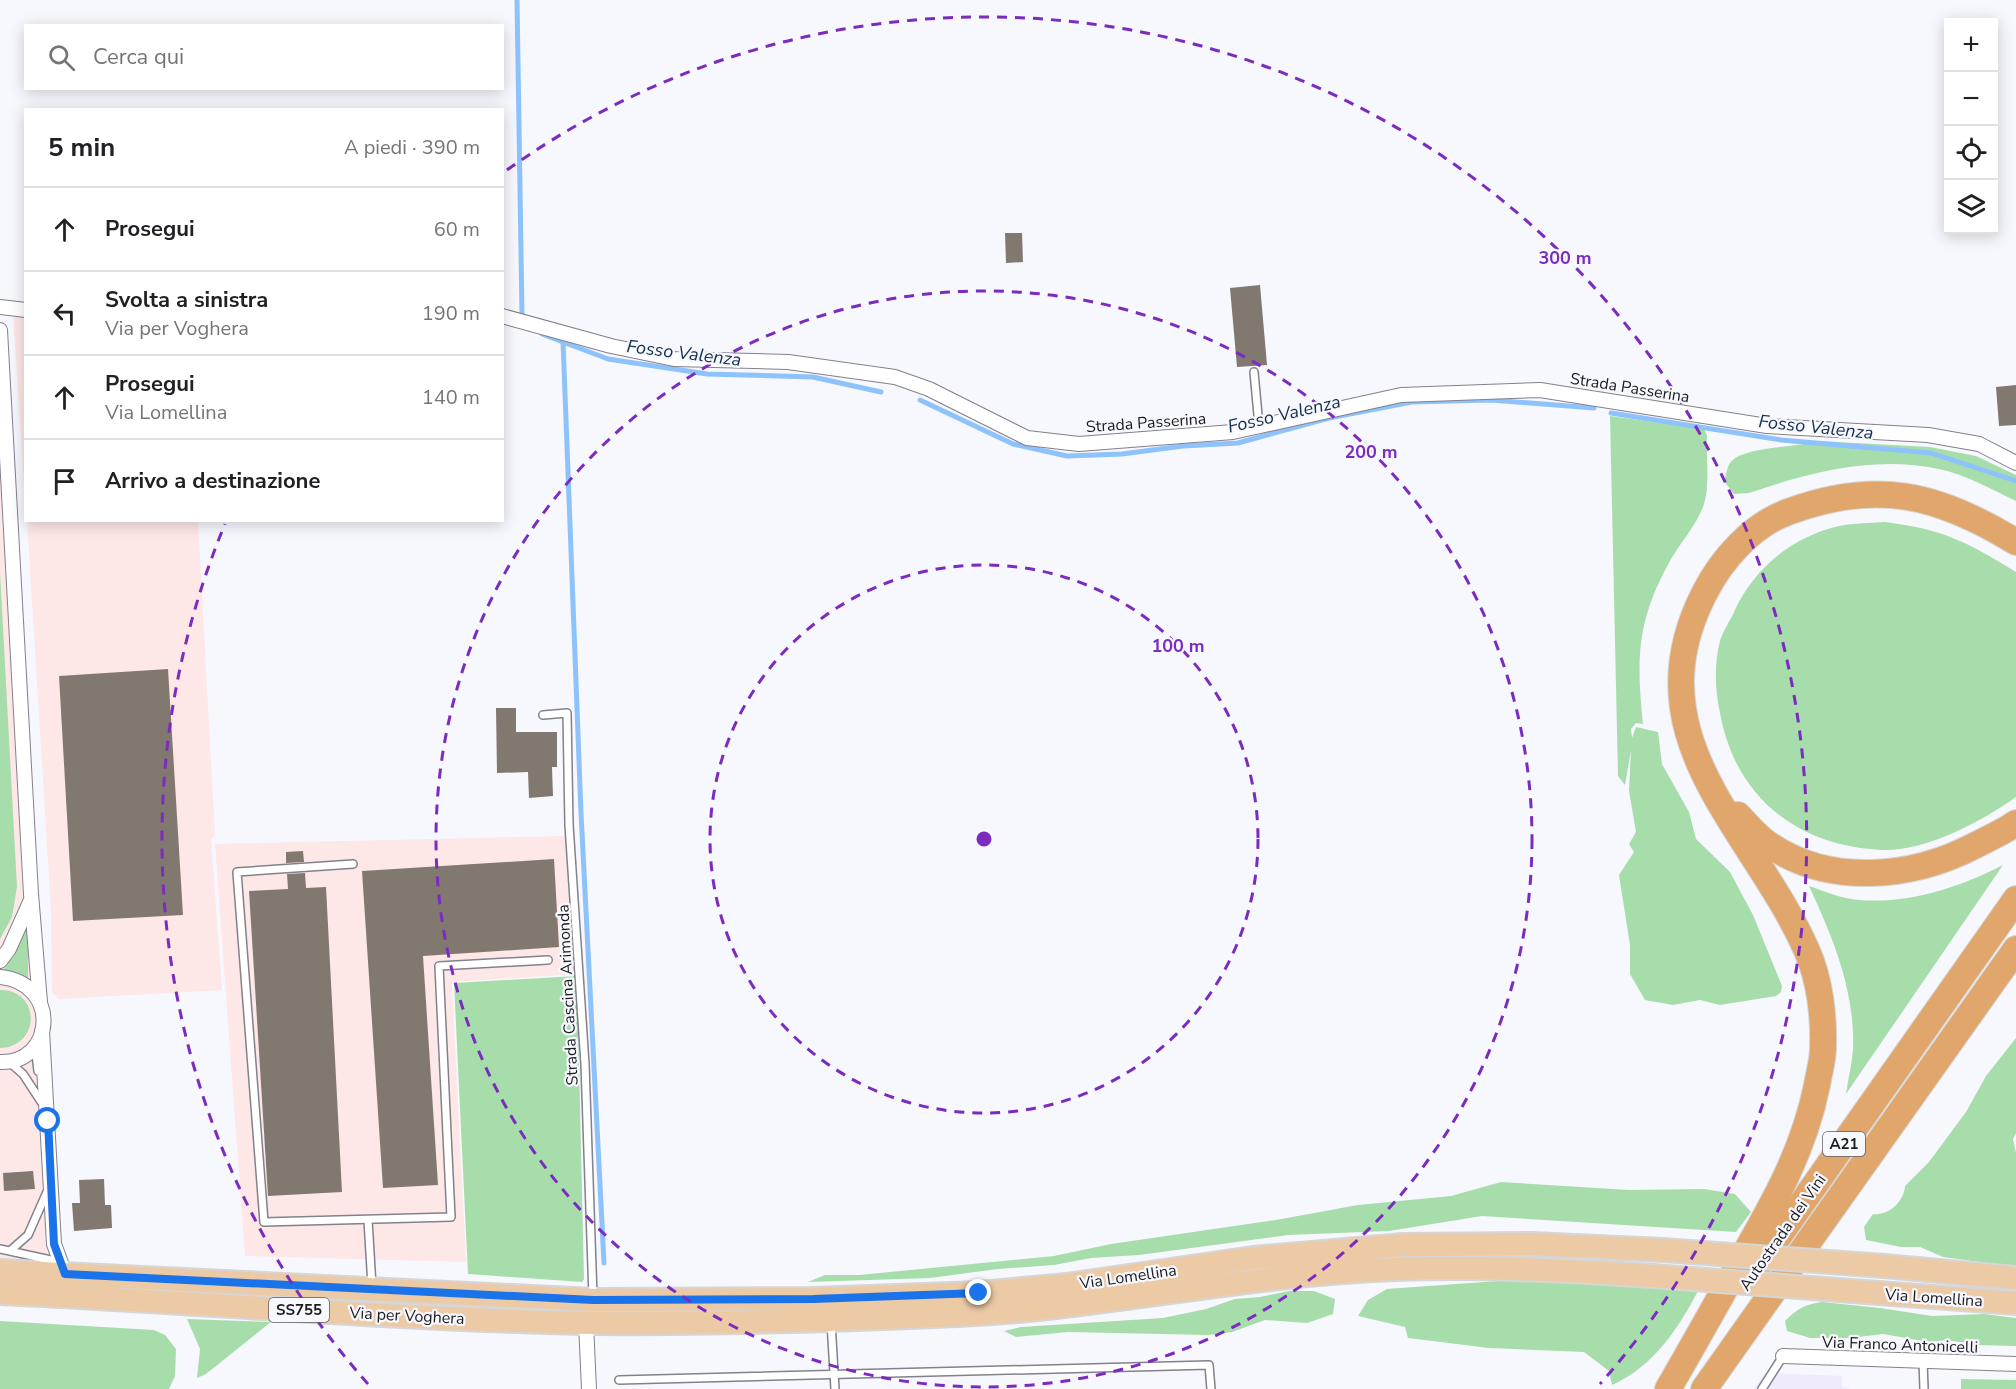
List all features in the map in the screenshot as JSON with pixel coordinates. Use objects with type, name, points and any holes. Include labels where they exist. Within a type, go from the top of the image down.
[{"type":"highway","points":[[1670,1389],[1776,1200],[1797,1156],[1813,1105],[1823,1050],[1820,998],[1808,954],[1782,904],[1706,780],[1694,754],[1684,723],[1681,690],[1682,661],[1689,625],[1716,572],[1741,543],[1784,513],[1823,500],[1859,494],[1896,494],[1942,504],[1981,521],[2016,542]]},
{"type":"highway","points":[[1706,780],[1768,844],[1802,861],[1872,874],[1913,870],[1955,856],[2016,823]]},
{"type":"highway","name":"Autostrada dei Vini","points":[[1670,1389],[2016,899]]},
{"type":"highway","name":"Autostrada dei Vini","points":[[1704,1389],[2016,949]]},
{"type":"highway","points":[[1851,1180],[1890,1139],[2016,971]]},
{"type":"main road","name":"Via Lomellina","points":[[593,1300],[813,1299],[979,1293],[1067,1285],[1253,1258],[1403,1245],[1532,1244],[1663,1250],[2016,1278]]},
{"type":"main road","name":"Via per Voghera","points":[[0,1271],[62,1268],[373,1289],[593,1300]]},
{"type":"main road","name":"Via Lomellina","points":[[592,1323],[831,1320],[1051,1308],[1270,1278],[1393,1269],[1524,1268],[2016,1303]]},
{"type":"main road","name":"Via per Voghera","points":[[0,1293],[381,1315],[592,1323]]},
{"type":"street","points":[[0,307],[24,310]]},
{"type":"street","name":"Strada Passerina","points":[[504,317],[611,346],[674,358],[788,362],[895,377],[929,388],[1027,438],[1079,444],[1233,432],[1401,395],[1540,390],[1767,426],[1928,435],[1978,444],[2016,463]]},
{"type":"street","points":[[0,330],[4,468],[31,894],[40,1002],[44,1016],[42,1031],[54,1244],[62,1268]]},
{"type":"street","points":[[0,961],[9,949],[31,894]]},
{"type":"street","points":[[0,977],[23,982],[40,1002]]},
{"type":"street","points":[[3,1062],[28,1053],[42,1031]]},
{"type":"street","points":[[589,1389],[592,1323]]},
{"type":"street","name":"Via Franco Antonicelli","points":[[1783,1356],[2016,1364]]},
{"type":"lane","points":[[1254,372],[1259,426]]},
{"type":"lane","name":"Strada Cascina Arimonda","points":[[543,715],[567,713],[569,825],[584,1042],[593,1300]]},
{"type":"lane","points":[[353,864],[237,872],[264,1222],[452,1217],[439,966],[549,960]]},
{"type":"lane","points":[[35,1045],[40,1097],[48,1121]]},
{"type":"lane","points":[[3,1062],[23,1074],[40,1097]]},
{"type":"lane","points":[[11,1250],[28,1235],[42,1207],[51,1178]]},
{"type":"lane","points":[[368,1220],[373,1289]]},
{"type":"lane","points":[[0,1249],[11,1250],[62,1268]]},
{"type":"lane","points":[[831,1320],[835,1389]]},
{"type":"lane","points":[[1762,1389],[1783,1356]]},
{"type":"lane","points":[[1923,1361],[1924,1389]]},
{"type":"lane","points":[[619,1380],[1209,1365],[1211,1389]]},
{"type":"shaded area","points":[[24,316],[24,483],[13,317]]},
{"type":"shaded area","points":[[0,331],[51,1274],[0,1270]]},
{"type":"shaded area","points":[[27,522],[198,522],[215,835],[211,839],[222,990],[58,999],[52,991],[51,910]]},
{"type":"shaded area","points":[[565,836],[577,974],[452,982],[466,1262],[245,1256],[215,844]]},
{"type":"shaded area","points":[[1765,1373],[1842,1376],[1842,1387],[1850,1389],[1754,1389]]},
{"type":"green space","points":[[1610,416],[1704,429],[1707,435],[1707,479],[1704,504],[1698,518],[1671,559],[1651,601],[1645,620],[1640,658],[1643,724],[1636,723],[1631,729],[1632,738],[1636,727],[1658,732],[1662,764],[1689,812],[1696,839],[1730,872],[1753,915],[1782,986],[1781,992],[1776,996],[1720,1005],[1700,1000],[1673,1005],[1645,1000],[1630,974],[1630,945],[1619,875],[1634,852],[1629,844],[1636,832],[1629,791],[1631,750],[1625,785],[1618,776]]},
{"type":"green space","points":[[1818,441],[1930,447],[1976,456],[2016,475],[2016,501],[1959,475],[1915,465],[1867,465],[1819,472],[1749,493],[1734,494],[1724,481],[1730,463],[1736,457],[1758,450]]},
{"type":"green space","points":[[1885,522],[1954,538],[2016,572],[2016,797],[1970,825],[1935,840],[1917,846],[1883,850],[1852,847],[1824,839],[1798,827],[1775,812],[1756,792],[1740,769],[1728,743],[1718,704],[1716,677],[1720,641],[1742,596],[1764,568],[1790,546],[1822,531],[1845,525]]},
{"type":"green space","points":[[0,572],[17,887],[12,917],[0,939]]},
{"type":"green space","points":[[2003,865],[1846,1094],[1853,1049],[1850,1006],[1841,965],[1809,886],[1853,899],[1878,901],[1915,897],[1969,881]]},
{"type":"green space","points":[[28,923],[28,981],[21,975],[2,972],[15,954]]},
{"type":"green space","points":[[577,976],[584,1279],[582,1282],[468,1274],[454,983]]},
{"type":"green space","points":[[0,990],[13,992],[23,998],[29,1007],[31,1018],[29,1029],[23,1038],[14,1045],[0,1048]]},
{"type":"green space","points":[[2016,1038],[2016,1133],[2013,1139],[2016,1153],[2016,1267],[1943,1257],[1920,1247],[1901,1247],[1866,1240],[1864,1227],[1873,1214],[1884,1213],[1894,1207],[1902,1197],[1905,1186],[1929,1162],[1966,1112],[1986,1076]]},
{"type":"green space","points":[[1501,1182],[1629,1190],[1704,1189],[1735,1194],[1751,1212],[1736,1232],[1482,1216],[1389,1231],[1288,1235],[1139,1255],[1091,1258],[1054,1265],[998,1269],[930,1278],[808,1282],[825,1275],[859,1275],[1054,1256],[1111,1244],[1276,1220],[1358,1205],[1451,1196]]},
{"type":"green space","points":[[1526,1279],[1698,1291],[1673,1333],[1663,1345],[1640,1368],[1612,1385],[1609,1371],[1584,1352],[1489,1348],[1408,1338],[1405,1327],[1358,1316],[1368,1300],[1387,1289]]},
{"type":"green space","points":[[1289,1291],[1314,1291],[1335,1299],[1333,1314],[1307,1323],[1265,1320],[1232,1332],[1208,1335],[1068,1332],[1016,1337],[1004,1331],[1021,1327],[1163,1318],[1206,1309],[1235,1299]]},
{"type":"green space","points":[[1822,1302],[1932,1316],[1984,1314],[2016,1318],[2016,1346],[1977,1345],[1947,1340],[1928,1342],[1883,1334],[1851,1338],[1810,1338],[1787,1331],[1785,1321],[1793,1313],[1811,1304]]},
{"type":"green space","points":[[187,1319],[271,1322],[206,1374],[197,1378],[200,1349]]},
{"type":"green space","points":[[0,1321],[154,1330],[165,1335],[176,1349],[175,1376],[169,1389],[0,1389]]},
{"type":"green space","points":[[1961,1379],[2016,1380],[2016,1389],[1961,1389]]},
{"type":"building","points":[[1005,233],[1022,233],[1023,262],[1006,263]]},
{"type":"building","points":[[1260,285],[1267,365],[1237,367],[1230,288]]},
{"type":"building","points":[[2016,385],[2016,425],[1999,426],[1996,387]]},
{"type":"building","points":[[168,669],[183,915],[73,921],[59,676]]},
{"type":"building","points":[[496,708],[516,708],[516,732],[557,732],[557,767],[552,767],[553,796],[529,798],[528,772],[497,773]]},
{"type":"building","points":[[303,851],[304,862],[286,863],[286,852]]},
{"type":"building","points":[[554,859],[559,947],[423,956],[438,1185],[383,1188],[362,871]]},
{"type":"building","points":[[305,873],[306,888],[326,887],[342,1192],[268,1196],[249,891],[288,889],[287,874]]},
{"type":"building","points":[[33,1171],[35,1189],[4,1191],[3,1173]]},
{"type":"building","points":[[104,1179],[105,1205],[111,1205],[112,1228],[74,1231],[72,1203],[80,1203],[79,1180]]},
{"type":"waterway","name":"Fosso Valenza","points":[[517,0],[522,315]]},
{"type":"waterway","name":"Fosso Valenza","points":[[542,334],[608,359],[707,374],[813,377],[881,392]]},
{"type":"waterway","points":[[563,341],[581,813],[604,1263]]},
{"type":"waterway","name":"Fosso Valenza","points":[[920,400],[1013,444],[1067,456],[1122,454],[1183,446],[1238,443],[1329,418],[1412,402],[1491,400],[1594,408]]},
{"type":"waterway","name":"Fosso Valenza","points":[[1611,413],[1781,440],[1931,453],[2016,481]]},
{"type":"route","points":[[48,1121],[54,1244],[65,1274],[593,1300],[813,1299],[979,1293]]}]
